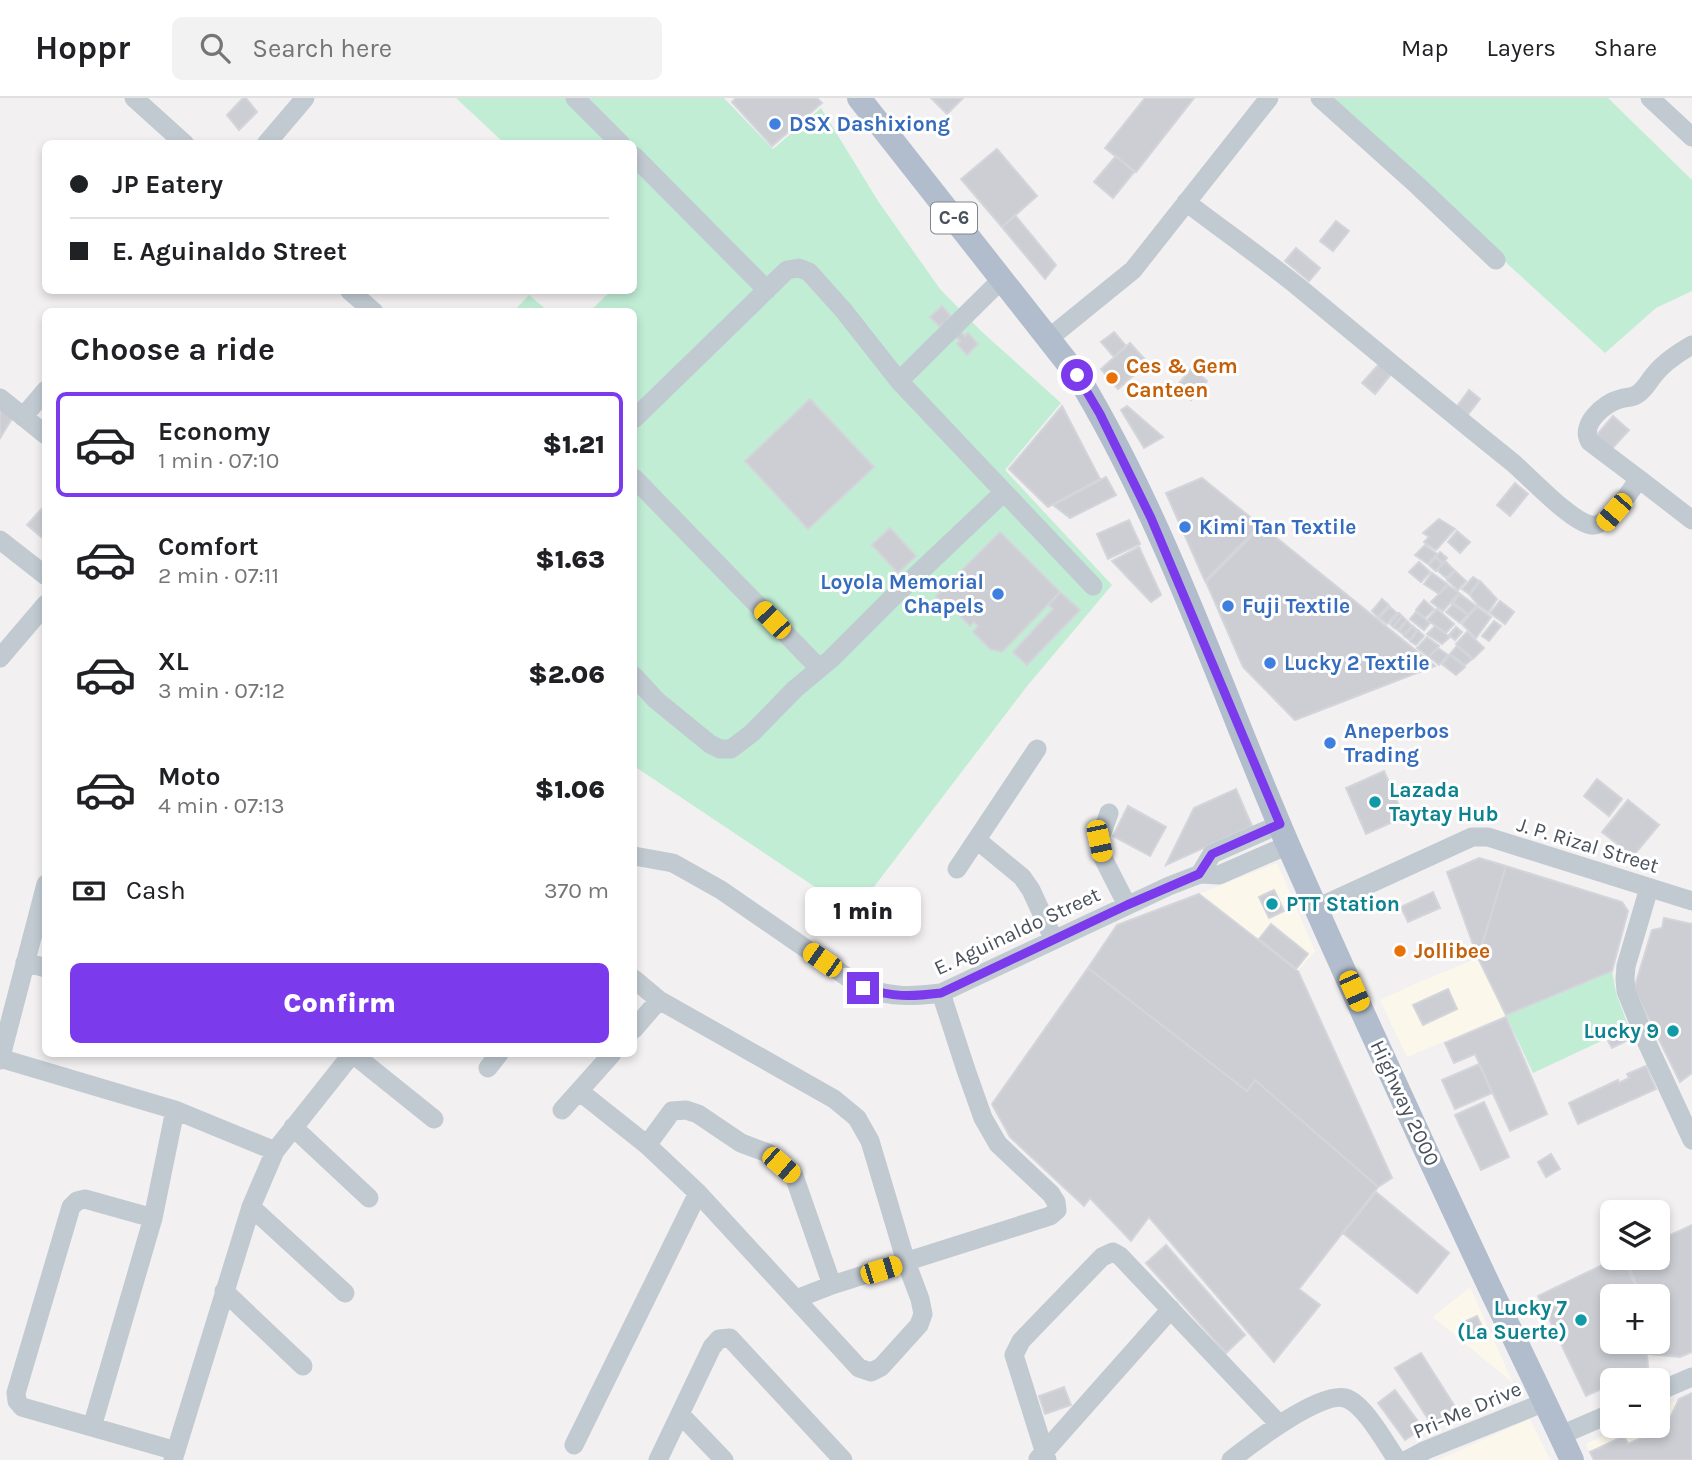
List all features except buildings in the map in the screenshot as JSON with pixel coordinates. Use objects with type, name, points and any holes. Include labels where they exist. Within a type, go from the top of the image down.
[{"type":"main road","name":"Highway 2000","points":[[859,98],[1077,375],[1100,414],[1151,518],[1284,835],[1390,1072],[1572,1460]]},
{"type":"street","points":[[134,98],[181,140]]},
{"type":"street","points":[[575,98],[617,140]]},
{"type":"street","points":[[1048,339],[1133,270],[1269,98]]},
{"type":"street","points":[[1320,98],[1496,260]]},
{"type":"street","points":[[1650,98],[1692,137]]},
{"type":"street","points":[[269,140],[297,101]]},
{"type":"street","points":[[637,159],[766,290]]},
{"type":"street","points":[[1186,202],[1300,288],[1581,521],[1593,525],[1604,523],[1639,479]]},
{"type":"street","points":[[637,416],[787,270],[799,268],[809,272],[844,311],[899,381],[1093,586]]},
{"type":"street","points":[[899,381],[1001,280]]},
{"type":"street","points":[[354,294],[369,308]]},
{"type":"street","points":[[1692,345],[1676,354],[1635,396],[1619,399],[1605,407],[1590,422],[1586,434],[1590,442],[1692,520]]},
{"type":"street","points":[[23,417],[42,395]]},
{"type":"street","points":[[0,398],[42,433]]},
{"type":"street","points":[[637,481],[819,668]]},
{"type":"street","points":[[637,679],[656,699],[710,744],[720,749],[731,749],[752,733],[1004,492]]},
{"type":"street","points":[[0,540],[42,573]]},
{"type":"street","points":[[0,658],[42,609]]},
{"type":"street","points":[[957,869],[1037,749]]},
{"type":"street","points":[[1109,813],[1099,841],[1103,858],[1127,905]]},
{"type":"street","name":"E. Aguinaldo Street","points":[[637,857],[673,863],[709,883],[863,988],[887,995],[912,997],[941,993],[1199,874],[1212,854],[1284,835]]},
{"type":"street","name":"J. P. Rizal Street","points":[[1317,908],[1472,837],[1488,837],[1692,901]]},
{"type":"street","points":[[977,840],[1022,877],[1031,890],[1054,940]]},
{"type":"street","points":[[1648,888],[1626,966],[1626,991],[1692,1140]]},
{"type":"street","points":[[42,899],[0,1059],[175,1110],[275,1151]]},
{"type":"street","points":[[25,962],[42,967]]},
{"type":"street","points":[[579,1091],[647,1145],[698,1193],[859,1368],[871,1372],[881,1367],[919,1325],[923,1314],[920,1299],[906,1262],[870,1141],[857,1118],[834,1099],[659,1000],[637,982]]},
{"type":"street","points":[[796,1299],[832,1285],[1050,1216],[1057,1210],[1051,1194],[998,1144],[983,1118],[941,993]]},
{"type":"street","points":[[637,1026],[659,1000]]},
{"type":"street","points":[[153,1218],[85,1199],[77,1201],[71,1207],[16,1393],[17,1401],[22,1407],[92,1427],[175,1456],[251,1207],[275,1151],[351,1057]]},
{"type":"street","points":[[357,1057],[434,1119]]},
{"type":"street","points":[[562,1110],[609,1057]]},
{"type":"street","points":[[92,1427],[153,1218],[175,1110]]},
{"type":"street","points":[[647,1145],[672,1111],[686,1111],[698,1114],[741,1143],[768,1153],[794,1176],[832,1285]]},
{"type":"street","points":[[293,1127],[369,1198]]},
{"type":"street","points":[[574,1445],[698,1193]]},
{"type":"street","points":[[251,1207],[345,1293]]},
{"type":"street","points":[[1043,1458],[1014,1355],[1021,1341],[1102,1257],[1113,1252],[1120,1256],[1279,1424]]},
{"type":"street","points":[[224,1291],[303,1366]]},
{"type":"street","points":[[1043,1458],[1171,1309]]},
{"type":"street","points":[[658,1460],[712,1347],[719,1339],[730,1338],[843,1460]]},
{"type":"street","points":[[1670,1386],[1692,1377]]},
{"type":"street","points":[[1231,1460],[1279,1424],[1328,1398],[1345,1398],[1362,1409],[1397,1460]]},
{"type":"street","name":"Pri-Me Drive","points":[[1407,1460],[1545,1402]]},
{"type":"street","points":[[680,1414],[724,1460]]},
{"type":"street","points":[[1561,1435],[1600,1418]]},
{"type":"shaded area","points":[[1277,863],[1315,951],[1298,971],[1199,894]]},
{"type":"shaded area","points":[[1478,958],[1506,1015],[1407,1057],[1380,1000]]},
{"type":"shaded area","points":[[1470,1287],[1513,1383],[1433,1317]]},
{"type":"shaded area","points":[[1692,1393],[1692,1460],[1594,1460],[1586,1444],[1600,1437],[1670,1438],[1670,1404]]},
{"type":"shaded area","points":[[1530,1419],[1550,1460],[1438,1460]]},
{"type":"green space","points":[[456,98],[724,98],[773,149],[821,108],[878,201],[940,289],[981,331],[1061,403],[1005,470],[1112,585],[1028,685],[854,913],[637,768],[637,308],[593,308],[608,294],[637,294],[637,140],[501,140]]},
{"type":"green space","points":[[1326,98],[1608,98],[1692,180],[1692,291],[1656,308],[1605,353]]},
{"type":"green space","points":[[529,295],[544,308],[517,308]]},
{"type":"green space","points":[[1612,971],[1616,993],[1629,1028],[1533,1073],[1506,1015]]},
{"type":"place","name":"DSX Dashixiong","points":[[775,124]]},
{"type":"place","name":"Ces & Gem Canteen","points":[[1112,378]]},
{"type":"place","name":"Kimi Tan Textile","points":[[1185,527]]},
{"type":"place","name":"Loyola Memorial Chapels","points":[[998,594]]},
{"type":"place","name":"Fuji Textile","points":[[1228,606]]},
{"type":"place","name":"Lucky 2 Textile","points":[[1270,663]]},
{"type":"place","name":"Aneperbos Trading","points":[[1330,743]]},
{"type":"place","name":"Lazada Taytay Hub","points":[[1375,802]]},
{"type":"place","name":"PTT Station","points":[[1272,904]]},
{"type":"place","name":"Jollibee","points":[[1400,951]]},
{"type":"place","name":"Lucky 9","points":[[1673,1031]]},
{"type":"place","name":"Lucky 7 (La Suerte)","points":[[1581,1320]]},
{"type":"route","points":[[863,988],[887,995],[912,997],[941,993],[1199,874],[1212,854],[1280,824],[1151,518],[1100,414],[1077,375]]}]
